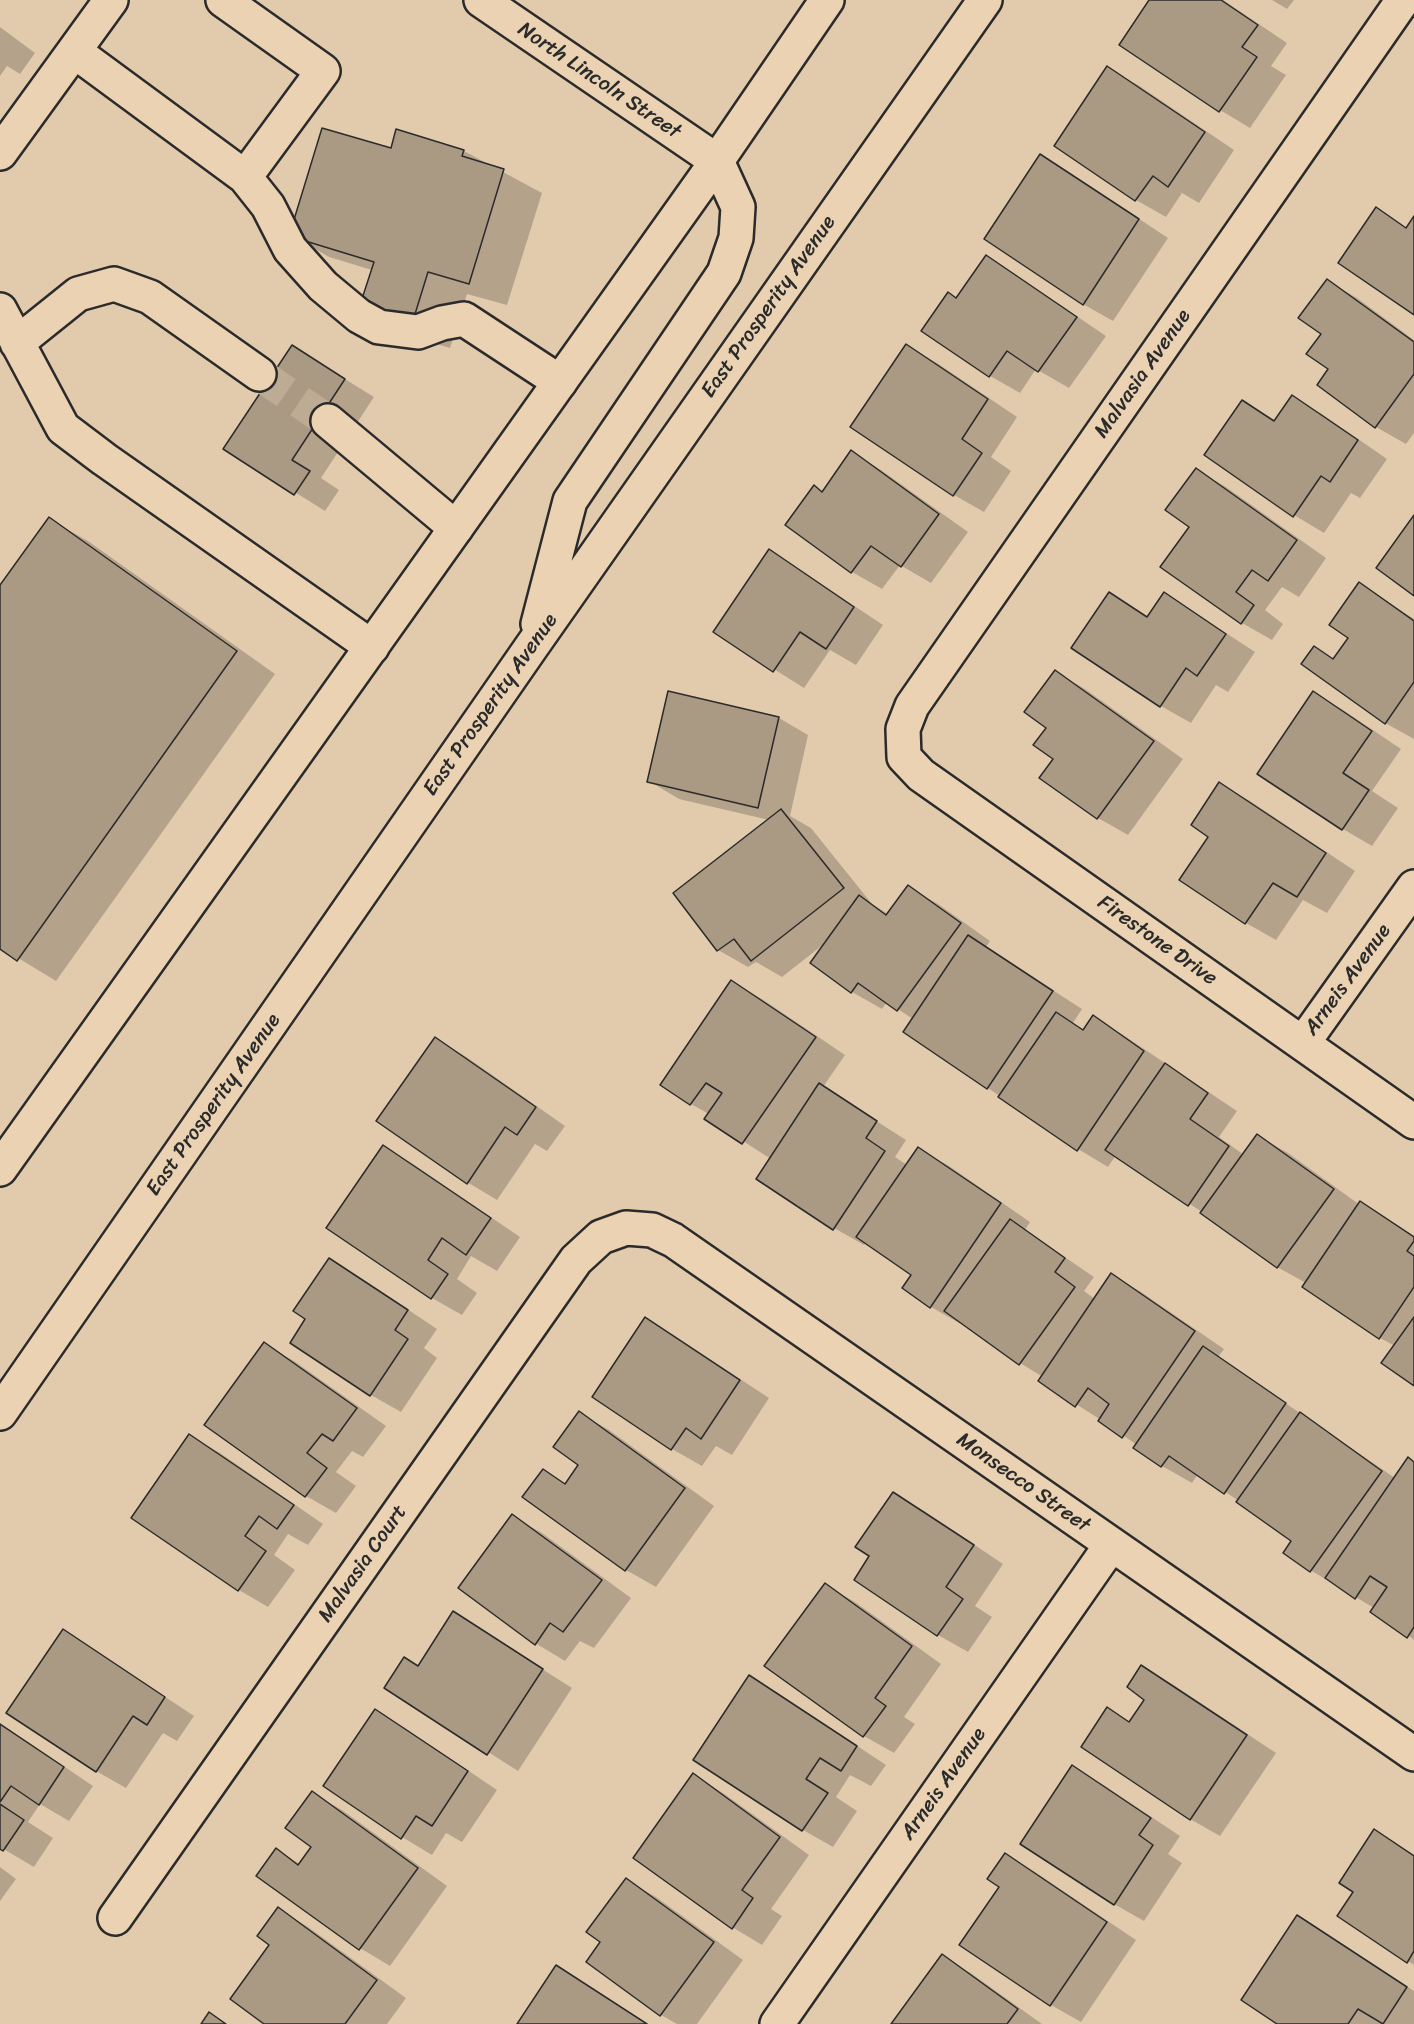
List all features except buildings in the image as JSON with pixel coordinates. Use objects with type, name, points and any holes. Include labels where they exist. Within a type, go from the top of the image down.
[{"type":"street","points":[[0,153],[111,0]]},
{"type":"street","points":[[223,0],[323,71],[246,177]]},
{"type":"street","name":"North Lincoln Street","points":[[481,0],[717,161]]},
{"type":"street","points":[[0,1169],[717,161],[826,0]]},
{"type":"street","name":"East Prosperity Avenue","points":[[0,1413],[532,646],[985,0]]},
{"type":"street","name":"Malvasia Avenue","points":[[904,757],[903,729],[912,706],[1403,0]]},
{"type":"street","points":[[74,51],[246,177],[267,206],[291,249],[323,286],[358,316],[379,327],[418,332],[442,323],[464,319],[560,382]]},
{"type":"street","points":[[532,646],[570,501],[724,273],[736,238],[738,207],[717,161]]},
{"type":"street","points":[[17,342],[78,294],[114,284],[150,297],[259,374]]},
{"type":"street","points":[[0,310],[63,428],[372,647]]},
{"type":"street","points":[[328,421],[456,528]]},
{"type":"street","name":"Firestone Drive","points":[[904,757],[921,775],[944,792],[1414,1122]]},
{"type":"street","name":"Arneis Avenue","points":[[1303,1043],[1414,887]]},
{"type":"street","name":"Monsecco Street","points":[[626,1228],[652,1230],[674,1240],[1414,1754]]},
{"type":"street","name":"Malvasia Court","points":[[115,1918],[576,1260],[601,1237],[626,1228]]},
{"type":"street","name":"Arneis Avenue","points":[[777,2024],[1111,1545]]},
{"type":"tunnel","points":[[259,374],[328,421]]}]
